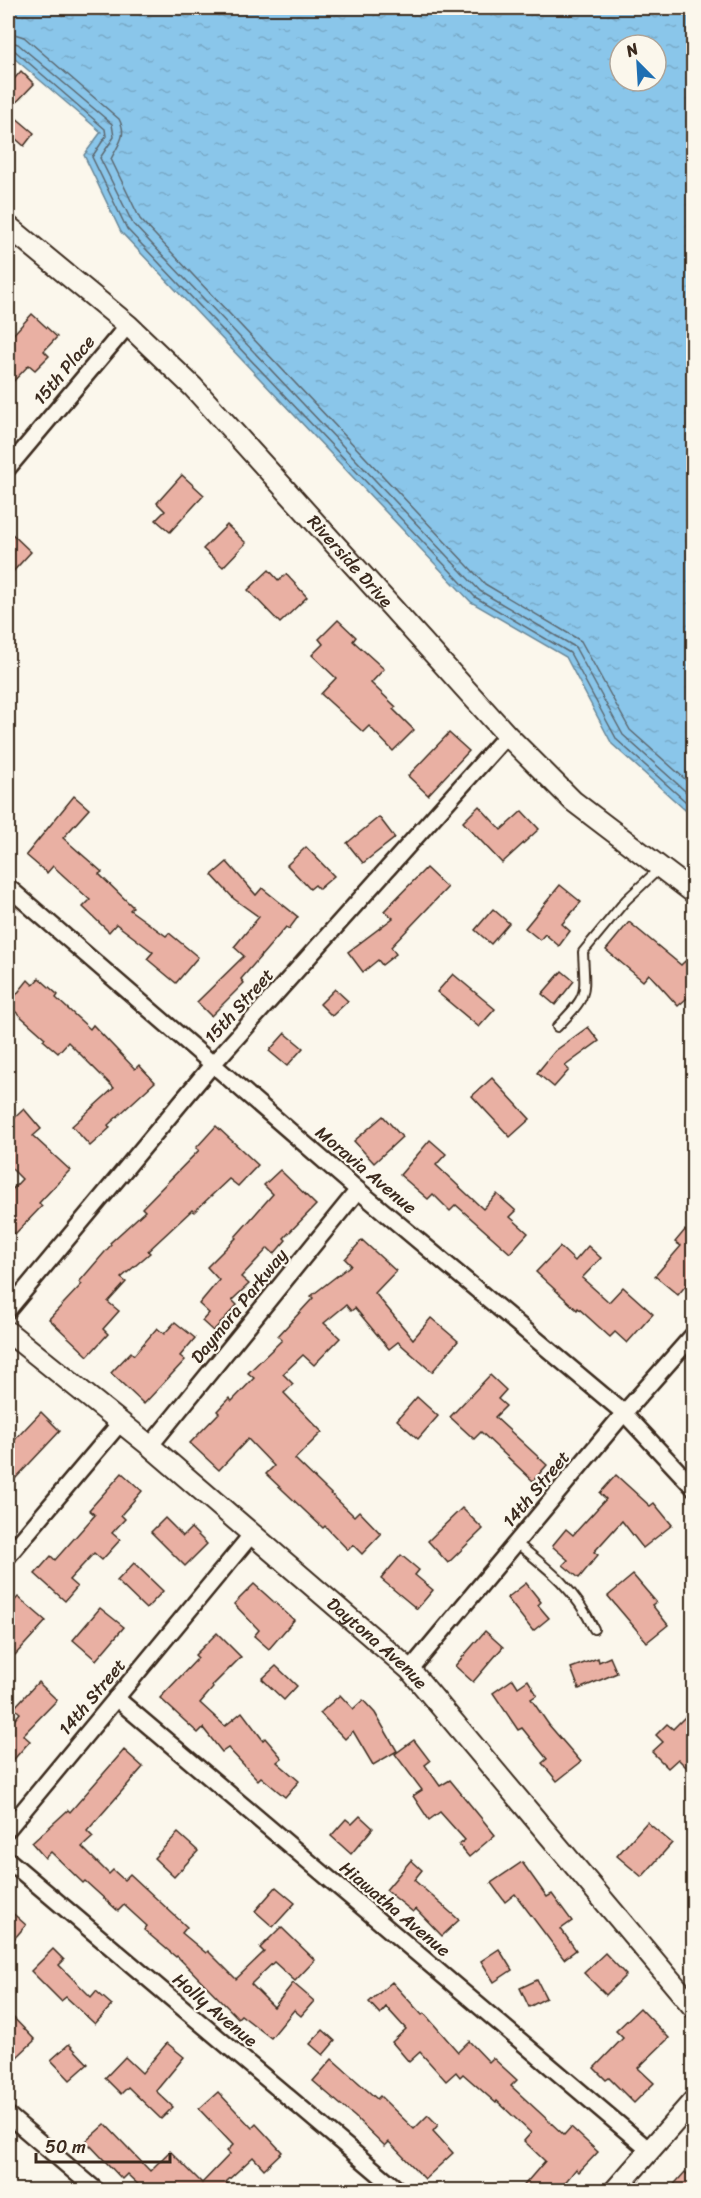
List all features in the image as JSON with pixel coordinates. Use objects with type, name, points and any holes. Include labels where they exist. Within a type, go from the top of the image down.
[{"type":"street","name":"Riverside Drive","points":[[8,226],[128,325],[193,387],[507,735],[573,801],[693,893]]},
{"type":"street","name":"15th Place","points":[[8,468],[128,325]]},
{"type":"street","name":"15th Street","points":[[8,1310],[213,1065],[507,735]]},
{"type":"street","name":"Moravia Avenue","points":[[8,887],[358,1190],[624,1413],[693,1488]]},
{"type":"street","name":"Daymora Parkway","points":[[150,1446],[358,1190]]},
{"type":"street","name":"Daytona Avenue","points":[[8,1332],[150,1446],[410,1670],[693,2007]]},
{"type":"street","name":"14th Street","points":[[410,1670],[624,1413],[693,1334]]},
{"type":"street","points":[[8,1556],[120,1423]]},
{"type":"street","name":"14th Street","points":[[8,1830],[252,1534]]},
{"type":"street","name":"Hiawatha Avenue","points":[[116,1698],[649,2150]]},
{"type":"street","name":"Holly Avenue","points":[[8,1860],[398,2190]]},
{"type":"street","points":[[615,2190],[693,2100]]},
{"type":"street","points":[[8,2115],[96,2190]]},
{"type":"lane","points":[[557,1027],[581,1002],[586,988],[583,952],[626,900],[661,867]]},
{"type":"lane","points":[[516,1543],[550,1569],[566,1585],[584,1609],[594,1629]]},
{"type":"water","points":[[8,8],[693,8],[693,817],[612,744],[566,657],[471,602],[121,232],[84,155],[101,132],[8,53]]},
{"type":"building","points":[[21,71],[34,84],[8,111],[8,86]]},
{"type":"building","points":[[8,111],[34,133],[24,146],[8,132]]},
{"type":"building","points":[[32,314],[57,337],[44,351],[49,356],[35,370],[29,365],[8,387],[8,340]]},
{"type":"building","points":[[182,475],[204,495],[170,532],[156,520],[165,511],[157,503]]},
{"type":"building","points":[[227,525],[246,543],[223,567],[203,549]]},
{"type":"building","points":[[8,530],[31,552],[8,577]]},
{"type":"building","points":[[269,570],[279,581],[286,574],[307,597],[280,623],[248,590]]},
{"type":"building","points":[[338,620],[356,637],[353,641],[384,669],[371,683],[396,707],[393,709],[414,730],[393,751],[369,726],[363,732],[321,694],[336,678],[312,655],[323,644],[319,639]]},
{"type":"building","points":[[449,733],[469,751],[428,795],[408,776]]},
{"type":"building","points":[[74,796],[89,809],[63,838],[102,872],[99,874],[133,907],[130,910],[166,936],[169,933],[198,957],[176,983],[147,959],[153,952],[116,924],[109,932],[83,907],[90,900],[53,866],[47,873],[26,855]]},
{"type":"building","points":[[479,806],[501,830],[522,811],[539,829],[502,863],[463,822]]},
{"type":"building","points":[[379,817],[395,838],[363,863],[347,843]]},
{"type":"building","points":[[306,847],[334,876],[319,889],[315,885],[310,889],[287,865]]},
{"type":"building","points":[[227,862],[256,895],[262,888],[298,917],[289,929],[286,927],[241,979],[244,983],[211,1016],[197,1002],[244,956],[234,947],[259,917],[234,899],[212,875]]},
{"type":"building","points":[[426,868],[447,888],[391,947],[396,954],[382,965],[378,960],[363,972],[348,952],[393,918],[384,911]]},
{"type":"building","points":[[560,885],[581,902],[562,924],[570,931],[559,946],[545,934],[540,940],[525,928]]},
{"type":"building","points":[[493,909],[509,923],[491,944],[475,930]]},
{"type":"building","points":[[629,922],[681,965],[685,961],[693,971],[693,993],[678,1006],[649,974],[643,981],[606,950]]},
{"type":"building","points":[[562,971],[574,981],[555,1005],[542,994]]},
{"type":"building","points":[[453,974],[495,1009],[479,1027],[437,992]]},
{"type":"building","points":[[39,978],[58,995],[56,998],[90,1029],[93,1025],[135,1069],[139,1065],[155,1082],[108,1125],[110,1128],[90,1146],[72,1126],[114,1088],[68,1042],[58,1053],[43,1040],[45,1038],[8,1005],[28,980],[33,985]]},
{"type":"building","points":[[335,989],[348,1001],[332,1016],[320,1004]]},
{"type":"building","points":[[588,1027],[599,1041],[565,1066],[569,1070],[554,1087],[537,1073],[555,1051]]},
{"type":"building","points":[[285,1033],[303,1048],[287,1066],[269,1051]]},
{"type":"building","points":[[492,1078],[530,1119],[510,1137],[472,1096]]},
{"type":"building","points":[[24,1109],[41,1129],[33,1136],[70,1170],[39,1203],[42,1206],[15,1234],[8,1227],[8,1194],[22,1179],[8,1165],[8,1124]]},
{"type":"building","points":[[383,1116],[402,1137],[374,1163],[354,1141]]},
{"type":"building","points":[[216,1126],[258,1165],[238,1186],[229,1179],[194,1212],[192,1210],[148,1251],[150,1253],[121,1278],[126,1282],[108,1302],[119,1311],[103,1329],[108,1334],[88,1356],[49,1319],[82,1284],[79,1282],[111,1245],[110,1243],[145,1211],[142,1208],[199,1150],[196,1148]]},
{"type":"building","points":[[430,1140],[446,1154],[436,1165],[483,1209],[497,1194],[516,1211],[510,1217],[528,1233],[510,1253],[456,1205],[450,1211],[433,1194],[428,1199],[400,1175]]},
{"type":"building","points":[[280,1170],[316,1205],[284,1238],[286,1240],[274,1254],[268,1248],[241,1277],[249,1284],[232,1300],[237,1305],[213,1331],[202,1321],[209,1313],[199,1304],[219,1280],[207,1267],[236,1238],[273,1194],[264,1185]]},
{"type":"building","points":[[685,1230],[690,1235],[693,1231],[693,1277],[678,1295],[655,1276],[681,1246],[675,1242]]},
{"type":"building","points":[[362,1240],[396,1271],[375,1293],[413,1339],[431,1318],[458,1341],[432,1372],[398,1342],[389,1349],[355,1308],[351,1311],[346,1305],[324,1323],[340,1338],[314,1365],[303,1355],[283,1374],[293,1384],[284,1393],[322,1432],[295,1459],[354,1516],[359,1511],[381,1534],[362,1554],[353,1545],[348,1550],[325,1526],[323,1528],[266,1474],[274,1466],[248,1439],[219,1470],[190,1443],[219,1413],[217,1411],[229,1398],[232,1401],[254,1378],[248,1373],[282,1340],[278,1336],[313,1298],[311,1296],[351,1265],[345,1259]]},
{"type":"building","points":[[588,1246],[601,1258],[582,1278],[609,1302],[623,1287],[653,1314],[627,1343],[615,1332],[610,1337],[536,1272],[560,1247],[575,1261]]},
{"type":"building","points":[[175,1322],[195,1338],[180,1356],[185,1360],[144,1404],[111,1373],[131,1352],[134,1355],[157,1328],[164,1334]]},
{"type":"building","points":[[490,1375],[506,1390],[498,1399],[506,1406],[495,1417],[547,1465],[533,1481],[481,1432],[474,1439],[450,1417]]},
{"type":"building","points":[[417,1397],[438,1416],[418,1439],[397,1420]]},
{"type":"building","points":[[41,1412],[60,1431],[15,1479],[8,1472],[8,1447]]},
{"type":"building","points":[[122,1473],[142,1491],[121,1515],[125,1519],[112,1533],[120,1540],[102,1560],[94,1553],[69,1580],[77,1587],[65,1601],[35,1574],[51,1556],[55,1560],[95,1515],[89,1510]]},
{"type":"building","points":[[616,1475],[650,1506],[654,1503],[672,1525],[643,1548],[622,1521],[594,1552],[598,1555],[579,1578],[563,1565],[568,1560],[552,1546],[566,1529],[573,1535],[606,1499],[600,1493]]},
{"type":"building","points":[[462,1508],[483,1529],[448,1563],[428,1541]]},
{"type":"building","points":[[165,1518],[183,1536],[191,1528],[207,1544],[185,1566],[151,1532]]},
{"type":"building","points":[[401,1555],[419,1570],[415,1575],[433,1590],[417,1609],[381,1579]]},
{"type":"building","points":[[134,1563],[163,1591],[146,1609],[117,1581]]},
{"type":"building","points":[[633,1575],[656,1602],[652,1605],[668,1625],[647,1642],[608,1596]]},
{"type":"building","points":[[526,1583],[541,1602],[538,1605],[549,1618],[533,1631],[507,1598]]},
{"type":"building","points":[[254,1584],[294,1620],[269,1649],[254,1636],[259,1630],[234,1604]]},
{"type":"building","points":[[18,1597],[46,1621],[15,1655],[8,1649],[8,1608]]},
{"type":"building","points":[[100,1608],[124,1627],[96,1660],[73,1640]]},
{"type":"building","points":[[485,1631],[503,1647],[473,1682],[455,1666]]},
{"type":"building","points":[[217,1633],[241,1657],[212,1686],[213,1688],[200,1703],[225,1726],[242,1712],[263,1740],[265,1738],[282,1758],[277,1762],[299,1781],[285,1797],[261,1777],[258,1780],[228,1748],[222,1752],[203,1728],[198,1733],[160,1698],[198,1658],[195,1655]]},
{"type":"building","points":[[610,1657],[617,1673],[579,1689],[571,1668],[598,1658],[599,1662]]},
{"type":"building","points":[[276,1666],[297,1686],[284,1700],[262,1679]]},
{"type":"building","points":[[513,1679],[518,1687],[528,1680],[537,1695],[531,1699],[549,1725],[581,1762],[557,1781],[542,1763],[547,1759],[522,1728],[518,1730],[493,1693]]},
{"type":"building","points":[[38,1682],[57,1700],[23,1735],[30,1741],[8,1766],[8,1721],[11,1724],[20,1713],[14,1708]]},
{"type":"building","points":[[340,1695],[353,1709],[363,1700],[375,1713],[397,1751],[373,1765],[353,1731],[345,1739],[320,1713]]},
{"type":"building","points":[[693,1709],[693,1760],[686,1767],[678,1759],[668,1768],[652,1752],[663,1742],[656,1735],[667,1724],[673,1729]]},
{"type":"building","points":[[414,1740],[430,1761],[425,1765],[440,1786],[450,1780],[495,1835],[469,1857],[459,1845],[465,1840],[440,1812],[429,1820],[413,1796],[422,1790],[395,1754]]},
{"type":"building","points":[[124,1750],[143,1767],[87,1831],[93,1837],[82,1847],[109,1874],[113,1870],[124,1880],[130,1874],[187,1927],[182,1933],[206,1953],[208,1951],[236,1979],[264,1952],[260,1948],[281,1927],[315,1960],[295,1981],[274,1962],[251,1984],[274,2007],[293,1983],[314,2001],[301,2016],[294,2010],[271,2038],[241,2015],[238,2018],[177,1956],[144,1930],[147,1926],[124,1905],[118,1911],[85,1881],[83,1883],[51,1852],[45,1858],[32,1843],[68,1810],[70,1812]]},
{"type":"building","points":[[360,1816],[373,1828],[351,1854],[331,1836],[346,1819],[352,1824]]},
{"type":"building","points":[[647,1822],[672,1843],[642,1877],[617,1856]]},
{"type":"building","points":[[178,1833],[198,1851],[174,1877],[154,1858]]},
{"type":"building","points":[[411,1860],[422,1870],[414,1880],[459,1920],[442,1936],[416,1909],[413,1912],[386,1890]]},
{"type":"building","points":[[522,1862],[547,1897],[552,1894],[572,1921],[561,1929],[576,1950],[564,1959],[515,1894],[505,1902],[491,1883]]},
{"type":"building","points":[[276,1887],[295,1903],[273,1927],[255,1911]]},
{"type":"building","points":[[8,1909],[26,1925],[8,1946]]},
{"type":"building","points":[[53,1949],[64,1960],[59,1965],[91,1997],[96,1991],[112,2005],[95,2024],[66,1997],[61,2001],[31,1971]]},
{"type":"building","points":[[499,1949],[512,1970],[494,1982],[481,1961]]},
{"type":"building","points":[[605,1953],[626,1975],[606,1995],[584,1973]]},
{"type":"building","points":[[537,1980],[546,1998],[529,2007],[520,1988]]},
{"type":"building","points":[[392,1982],[422,2015],[424,2013],[458,2052],[469,2041],[489,2062],[493,2058],[517,2080],[511,2086],[564,2135],[571,2127],[598,2152],[579,2172],[576,2169],[559,2190],[520,2190],[545,2161],[524,2141],[531,2133],[497,2101],[496,2103],[463,2074],[460,2077],[456,2072],[446,2081],[420,2052],[409,2062],[392,2042],[406,2029],[386,2007],[380,2014],[369,2002]]},
{"type":"building","points":[[640,2008],[669,2038],[638,2068],[654,2083],[634,2103],[609,2078],[606,2080],[594,2068],[623,2038],[616,2031]]},
{"type":"building","points":[[8,2012],[35,2040],[17,2057],[8,2047]]},
{"type":"building","points":[[323,2030],[335,2041],[323,2055],[310,2044]]},
{"type":"building","points":[[167,2043],[184,2057],[156,2091],[173,2107],[161,2119],[128,2087],[121,2094],[105,2078],[125,2057],[142,2073]]},
{"type":"building","points":[[69,2044],[88,2064],[70,2080],[51,2060]]},
{"type":"building","points":[[332,2059],[377,2099],[380,2096],[414,2129],[428,2115],[438,2125],[433,2131],[453,2153],[425,2179],[389,2142],[385,2146],[313,2081]]},
{"type":"building","points":[[218,2092],[252,2128],[256,2124],[282,2152],[264,2169],[253,2157],[226,2182],[235,2190],[172,2190],[166,2184],[159,2190],[144,2190],[127,2174],[122,2179],[86,2141],[105,2124],[150,2171],[170,2151],[202,2183],[230,2154],[227,2151],[233,2145],[199,2109]]},
{"type":"building","points":[[685,2172],[693,2180],[693,2190],[669,2190]]}]
